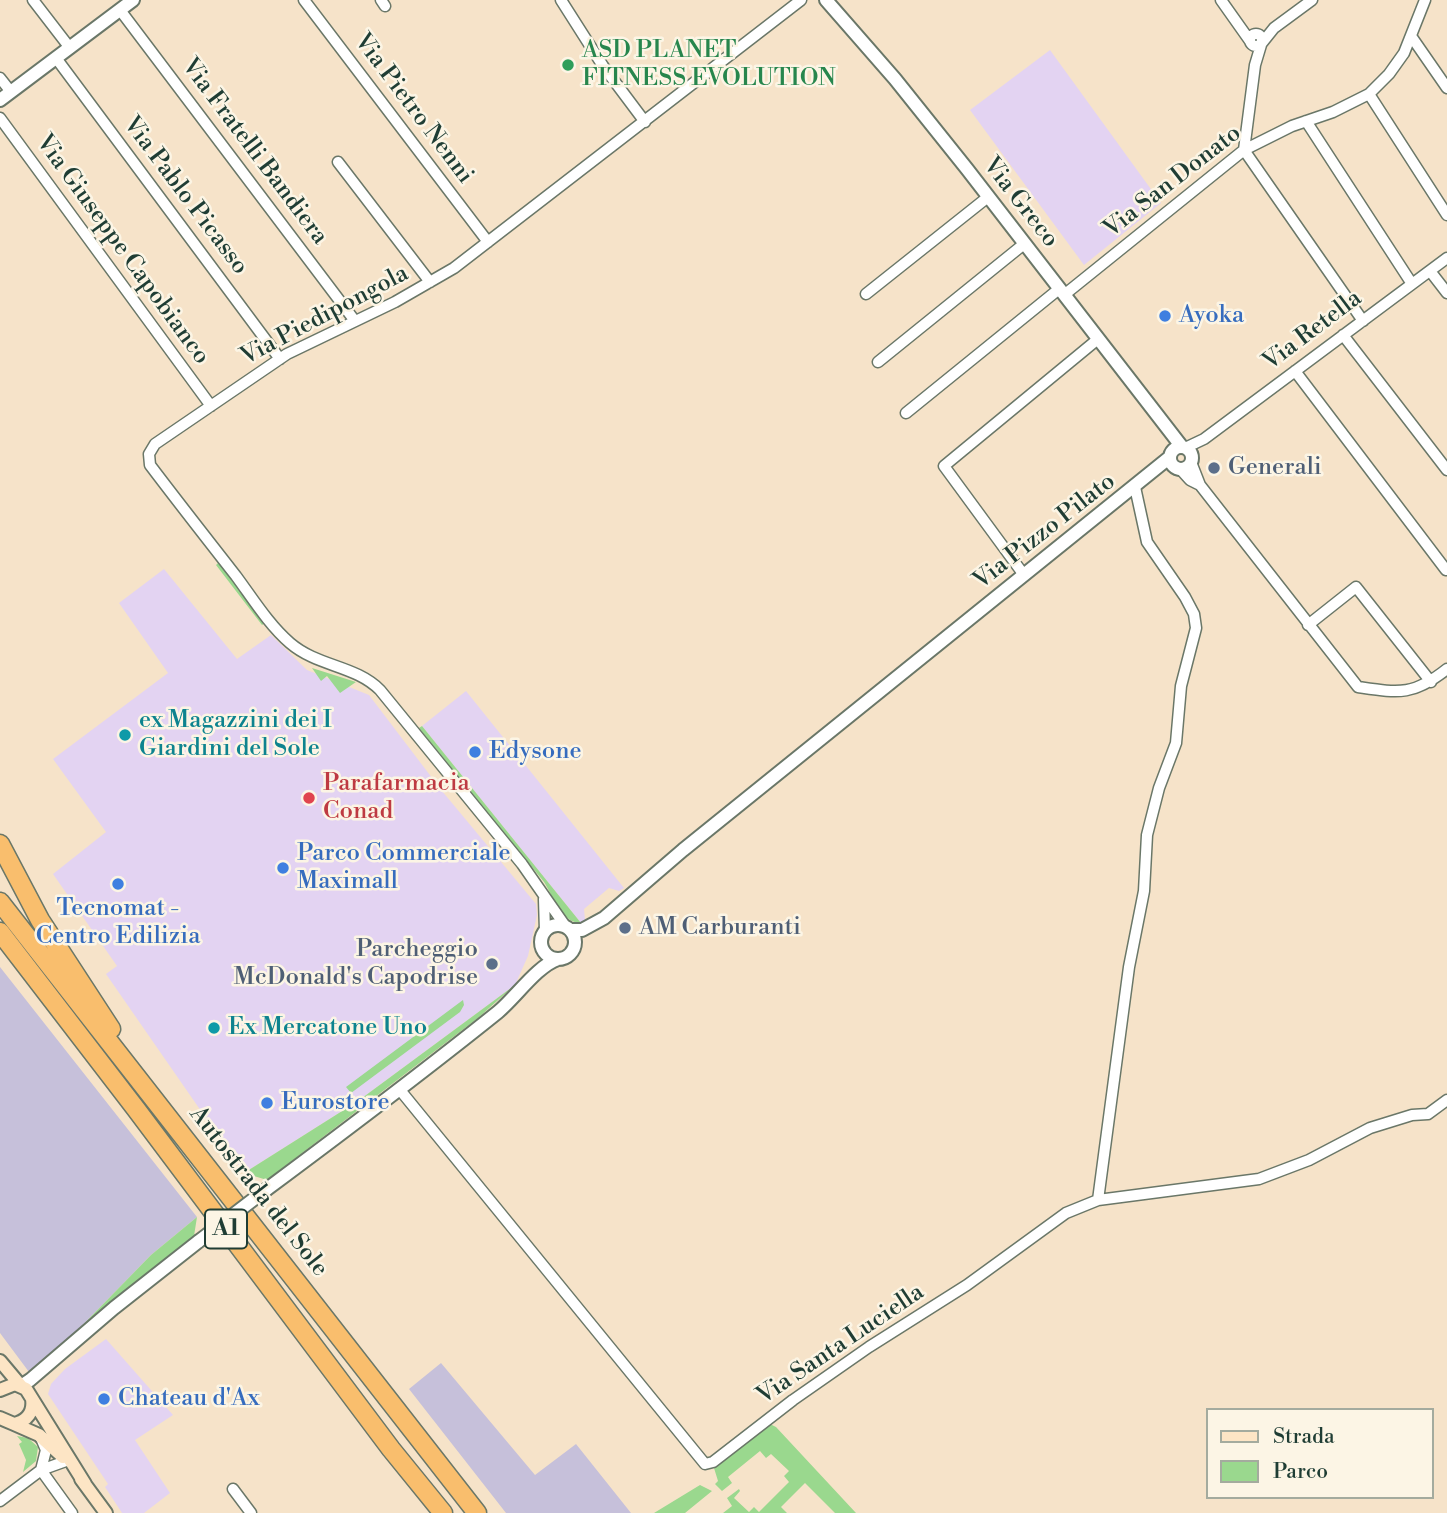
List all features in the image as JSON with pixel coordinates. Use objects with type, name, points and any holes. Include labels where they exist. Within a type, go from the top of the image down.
[{"type":"highway","points":[[0,844],[40,920],[106,1018],[133,1073]]},
{"type":"highway","name":"Autostrada del Sole","points":[[0,902],[477,1513]]},
{"type":"highway","name":"Autostrada del Sole","points":[[0,932],[145,1120],[391,1449],[443,1513]]},
{"type":"main road","points":[[0,1361],[26,1389],[64,1446],[85,1484]]},
{"type":"main road","points":[[0,1390],[8,1385],[21,1386]]},
{"type":"main road","points":[[6,1422],[29,1416],[32,1399]]},
{"type":"main road","points":[[6,1422],[39,1435],[54,1446],[106,1513]]},
{"type":"street","points":[[33,0],[70,48]]},
{"type":"street","name":"Via Pietro Nenni","points":[[304,0],[488,243]]},
{"type":"street","points":[[561,0],[603,66],[645,122]]},
{"type":"street","name":"Via Piedipongola","points":[[575,946],[575,940],[568,928],[522,864],[380,690],[370,679],[319,662],[289,642],[150,465],[149,454],[155,444],[280,359],[454,268],[801,0]]},
{"type":"street","name":"Via Greco","points":[[826,0],[895,79],[1062,292],[1180,455]]},
{"type":"street","points":[[1221,0],[1242,28],[1256,40]]},
{"type":"street","points":[[1256,40],[1312,0]]},
{"type":"street","name":"Via San Donato","points":[[906,413],[1244,150],[1369,94],[1390,74],[1404,53],[1425,0]]},
{"type":"street","points":[[0,78],[5,96],[126,3]]},
{"type":"street","name":"Via Fratelli Bandiera","points":[[126,3],[355,321]]},
{"type":"street","points":[[1411,36],[1447,88]]},
{"type":"street","points":[[1256,40],[1244,150],[1363,321]]},
{"type":"street","name":"Via Pablo Picasso","points":[[56,58],[280,359]]},
{"type":"street","points":[[1369,94],[1447,215]]},
{"type":"street","name":"Via Giuseppe Capobianco","points":[[0,118],[211,406]]},
{"type":"street","points":[[1306,121],[1412,284]]},
{"type":"street","points":[[338,162],[430,282]]},
{"type":"street","points":[[866,294],[988,197]]},
{"type":"street","points":[[878,362],[1024,244]]},
{"type":"street","name":"Via Retella","points":[[1180,455],[1447,258]]},
{"type":"street","points":[[1430,271],[1447,293]]},
{"type":"street","points":[[1343,335],[1447,470]]},
{"type":"street","points":[[1024,575],[944,466],[1098,340]]},
{"type":"street","points":[[1295,371],[1446,570]]},
{"type":"street","points":[[1135,487],[1180,455],[1189,480],[1200,485],[1358,687],[1394,692],[1426,685],[1447,669]]},
{"type":"street","name":"Via Pizzo Pilato","points":[[604,918],[683,850],[1135,487],[1147,542],[1185,597],[1194,614],[1196,628],[1181,686],[1176,743],[1151,813],[1147,835],[1142,909],[1129,967],[1098,1200]]},
{"type":"street","points":[[1308,625],[1356,587],[1431,682]]},
{"type":"street","points":[[530,981],[545,931],[544,895]]},
{"type":"street","points":[[545,931],[555,925],[582,930],[604,918]]},
{"type":"street","points":[[21,1386],[199,1241],[400,1090],[503,1008],[546,965],[568,956],[604,918]]},
{"type":"street","points":[[542,946],[548,955],[558,959]]},
{"type":"street","name":"Via Santa Luciella","points":[[400,1090],[705,1464],[713,1462],[793,1400],[869,1347],[967,1285],[1066,1213],[1098,1200],[1237,1184],[1259,1179],[1309,1160],[1370,1128],[1412,1115],[1428,1114],[1447,1100]]},
{"type":"street","points":[[32,1399],[41,1379],[60,1355]]},
{"type":"street","points":[[39,1435],[46,1450],[41,1469],[72,1513]]},
{"type":"street","points":[[0,1501],[41,1469],[66,1461]]},
{"type":"street","points":[[233,1489],[251,1513]]},
{"type":"shaded area","points":[[1050,50],[1161,203],[1084,265],[970,110]]},
{"type":"shaded area","name":"Parco Commerciale Maximall","points":[[164,569],[237,659],[271,635],[307,670],[369,695],[442,791],[536,904],[537,915],[528,956],[515,985],[358,1101],[244,1173],[106,974],[117,966],[53,874],[106,832],[53,759],[168,673],[119,603]]},
{"type":"shaded area","points":[[466,691],[624,888],[619,891],[609,888],[584,909],[585,920],[581,923],[422,726]]},
{"type":"shaded area","points":[[0,967],[197,1217],[151,1255],[71,1337],[29,1372],[0,1333]]},
{"type":"shaded area","points":[[106,1339],[173,1415],[135,1440],[170,1493],[144,1513],[122,1513],[105,1487],[108,1484],[48,1394],[51,1384],[65,1369]]},
{"type":"shaded area","points":[[441,1363],[535,1475],[576,1444],[631,1513],[506,1513],[409,1389]]},
{"type":"green space","points":[[219,562],[266,622],[262,625],[216,565]]},
{"type":"green space","points":[[312,668],[356,682],[340,693],[327,676],[321,681]]},
{"type":"green space","points":[[422,726],[581,923],[568,919],[563,914],[544,882],[419,728]]},
{"type":"green space","points":[[515,985],[478,1018],[267,1180],[244,1173],[358,1101]]},
{"type":"green space","points":[[463,1000],[464,1005],[460,1012],[351,1093],[346,1087]]},
{"type":"green space","points":[[197,1217],[194,1236],[71,1337],[151,1255]]},
{"type":"green space","points":[[770,1424],[776,1427],[856,1513],[835,1513],[805,1483],[781,1507],[787,1513],[723,1513],[732,1506],[727,1498],[739,1489],[734,1498],[749,1512],[754,1507],[759,1512],[789,1482],[784,1476],[789,1471],[771,1454],[766,1458],[760,1451],[728,1477],[732,1483],[722,1491],[715,1484],[718,1481],[714,1468]]},
{"type":"green space","points":[[17,1436],[28,1438],[38,1447],[36,1461],[23,1472],[26,1460],[19,1444],[22,1442]]},
{"type":"green space","points":[[700,1485],[712,1491],[685,1513],[654,1513]]},
{"type":"place","name":"ASD PLANET FITNESS EVOLUTION","points":[[568,65]]},
{"type":"place","name":"Ayoka","points":[[1165,316]]},
{"type":"place","name":"Generali","points":[[1214,468]]},
{"type":"place","name":"ex Magazzini dei I Giardini del Sole","points":[[125,735]]},
{"type":"place","name":"Edysone","points":[[475,752]]},
{"type":"place","name":"Parafarmacia Conad","points":[[309,798]]},
{"type":"place","name":"Parco Commerciale Maximall","points":[[283,868]]},
{"type":"place","name":"Tecnomat - Centro Edilizia","points":[[118,884]]},
{"type":"place","name":"AM Carburanti","points":[[625,928]]},
{"type":"place","name":"Parcheggio McDonald's Capodrise","points":[[492,964]]},
{"type":"place","name":"Ex Mercatone Uno","points":[[214,1028]]},
{"type":"place","name":"Eurostore","points":[[267,1103]]},
{"type":"place","name":"Chateau d'Ax","points":[[104,1399]]}]
